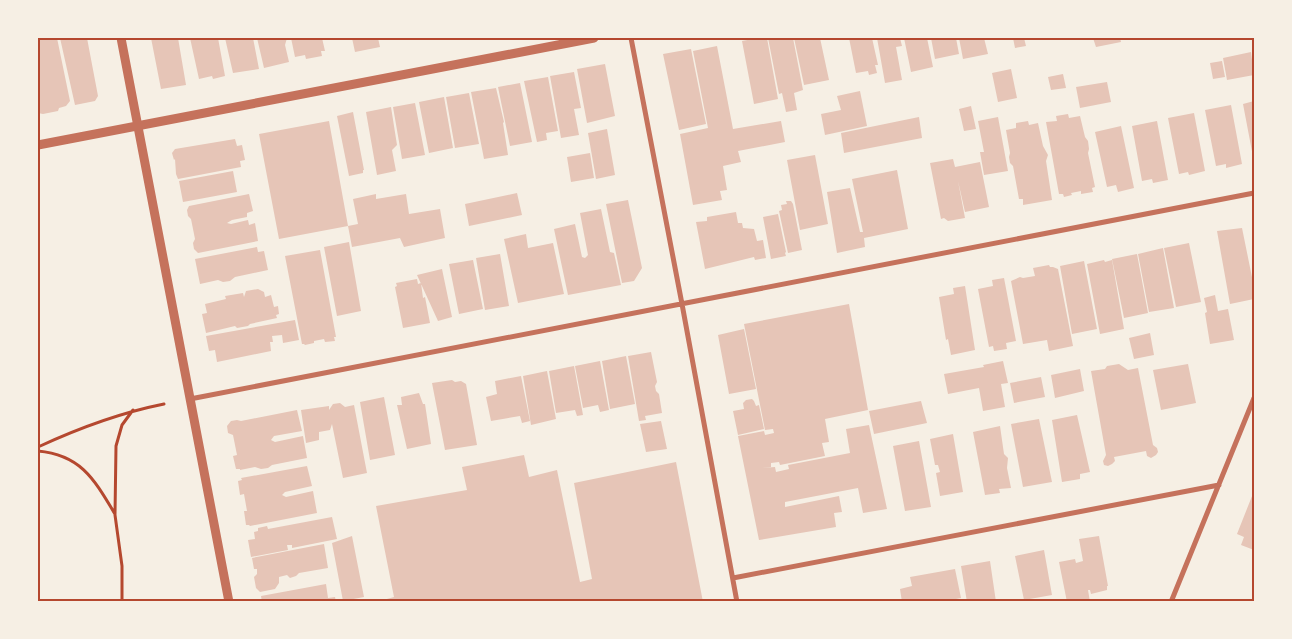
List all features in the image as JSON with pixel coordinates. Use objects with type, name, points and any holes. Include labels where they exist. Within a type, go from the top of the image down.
[{"type":"street","points":[[121,38],[229,602]]},
{"type":"street","points":[[38,145],[594,38]]},
{"type":"street","points":[[631,38],[737,602]]},
{"type":"street","points":[[190,399],[1254,193]]},
{"type":"street","points":[[1171,602],[1254,398]]},
{"type":"street","points":[[733,578],[1220,485]]},
{"type":"path","points":[[38,447],[92,424],[133,410],[164,404]]},
{"type":"path","points":[[122,602],[122,566],[115,514],[116,446],[122,425],[133,410]]},
{"type":"path","points":[[38,451],[54,453],[77,464],[96,482],[115,514]]},
{"type":"building","points":[[38,38],[57,38],[70,101],[66,106],[59,108],[58,111],[43,114],[38,113],[38,68],[40,63]]},
{"type":"building","points":[[60,38],[87,38],[98,96],[95,101],[75,105]]},
{"type":"building","points":[[151,38],[178,38],[186,85],[161,89]]},
{"type":"building","points":[[190,38],[218,38],[225,76],[213,79],[212,76],[199,79]]},
{"type":"building","points":[[225,38],[253,38],[259,69],[233,73]]},
{"type":"building","points":[[257,38],[287,38],[285,45],[289,62],[264,68]]},
{"type":"building","points":[[291,38],[322,38],[325,51],[321,51],[322,56],[306,59],[305,55],[295,57]]},
{"type":"building","points":[[352,38],[378,38],[380,47],[355,52]]},
{"type":"building","points":[[767,38],[778,99],[754,104],[742,41]]},
{"type":"building","points":[[768,38],[793,38],[803,90],[794,93],[797,110],[786,112],[782,93],[779,94]]},
{"type":"building","points":[[794,38],[820,38],[829,80],[804,85]]},
{"type":"building","points":[[849,38],[872,38],[878,65],[875,65],[877,73],[869,75],[868,71],[856,73]]},
{"type":"building","points":[[877,38],[900,38],[902,46],[896,47],[902,80],[885,83]]},
{"type":"building","points":[[904,38],[927,38],[933,67],[911,72]]},
{"type":"building","points":[[931,38],[956,38],[959,54],[935,59]]},
{"type":"building","points":[[959,38],[984,38],[988,54],[963,59]]},
{"type":"building","points":[[1013,38],[1024,38],[1026,46],[1015,48]]},
{"type":"building","points":[[1093,38],[1120,38],[1121,42],[1096,47]]},
{"type":"building","points":[[717,46],[733,129],[781,121],[785,142],[738,151],[741,162],[723,166],[727,190],[720,191],[722,200],[693,205],[680,134],[708,128],[693,51]]},
{"type":"building","points":[[691,49],[706,124],[679,130],[663,54]]},
{"type":"building","points":[[1251,52],[1254,75],[1227,80],[1223,58]]},
{"type":"building","points":[[1222,61],[1225,77],[1213,79],[1210,63]]},
{"type":"building","points":[[605,64],[615,116],[587,123],[577,69]]},
{"type":"building","points":[[1011,69],[1017,98],[998,102],[992,73]]},
{"type":"building","points":[[574,72],[581,108],[574,109],[579,135],[561,138],[550,76]]},
{"type":"building","points":[[1063,74],[1066,88],[1051,90],[1048,77]]},
{"type":"building","points":[[548,77],[558,131],[546,133],[547,140],[537,142],[524,81]]},
{"type":"building","points":[[1107,82],[1111,102],[1080,108],[1076,87]]},
{"type":"building","points":[[520,83],[532,142],[510,146],[498,87]]},
{"type":"building","points":[[496,88],[504,122],[508,155],[484,159],[471,92]]},
{"type":"building","points":[[860,91],[867,126],[825,135],[821,114],[841,110],[837,96]]},
{"type":"building","points":[[469,93],[479,144],[455,148],[446,97]]},
{"type":"building","points":[[444,97],[453,148],[429,153],[419,102]]},
{"type":"building","points":[[1254,101],[1254,162],[1243,104]]},
{"type":"building","points":[[415,103],[425,155],[402,159],[393,107]]},
{"type":"building","points":[[1231,105],[1242,164],[1226,168],[1226,164],[1216,166],[1205,110]]},
{"type":"building","points":[[971,106],[976,129],[964,131],[959,109]]},
{"type":"building","points":[[391,107],[397,145],[392,150],[396,171],[377,175],[366,112]]},
{"type":"building","points":[[353,112],[364,170],[363,173],[349,176],[337,116]]},
{"type":"building","points":[[1194,113],[1205,171],[1189,175],[1188,172],[1179,174],[1168,118]]},
{"type":"building","points":[[1068,114],[1069,118],[1080,116],[1085,137],[1088,141],[1088,153],[1095,187],[1092,188],[1093,192],[1081,194],[1081,191],[1064,197],[1063,194],[1059,194],[1046,122],[1057,121],[1056,116]]},
{"type":"building","points":[[919,117],[922,138],[844,153],[841,133]]},
{"type":"building","points":[[998,117],[1008,171],[984,175],[980,152],[984,152],[978,121]]},
{"type":"building","points":[[329,121],[348,226],[279,239],[259,134]]},
{"type":"building","points":[[1028,121],[1029,125],[1038,123],[1043,146],[1048,155],[1046,161],[1052,200],[1023,205],[1023,199],[1019,199],[1013,166],[1010,163],[1006,130],[1016,128],[1016,123]]},
{"type":"building","points":[[1157,121],[1168,180],[1153,183],[1152,179],[1142,181],[1132,126]]},
{"type":"building","points":[[1121,126],[1134,188],[1118,192],[1116,185],[1107,187],[1095,132]]},
{"type":"building","points":[[607,129],[615,175],[596,179],[588,133]]},
{"type":"building","points":[[235,139],[237,146],[242,145],[245,160],[240,161],[241,167],[178,179],[175,159],[172,153],[175,149]]},
{"type":"building","points":[[590,153],[594,178],[571,182],[567,157]]},
{"type":"building","points":[[815,155],[828,224],[800,230],[787,160]]},
{"type":"building","points":[[953,159],[955,167],[980,162],[989,207],[965,212],[958,181],[965,218],[948,221],[944,218],[941,219],[930,163]]},
{"type":"building","points":[[897,170],[908,229],[864,238],[865,247],[837,253],[827,192],[850,188],[860,232],[863,232],[852,179]]},
{"type":"building","points":[[233,171],[237,192],[183,202],[179,181]]},
{"type":"building","points":[[517,193],[522,215],[469,226],[465,204]]},
{"type":"building","points":[[249,194],[253,211],[247,213],[247,217],[227,223],[231,224],[248,220],[249,225],[255,223],[258,241],[198,253],[194,249],[193,243],[195,239],[187,210],[189,206]]},
{"type":"building","points":[[376,194],[376,199],[406,194],[409,214],[440,209],[445,238],[404,247],[400,238],[352,247],[348,226],[358,224],[353,199]]},
{"type":"building","points":[[628,200],[642,268],[634,281],[622,283],[606,204]]},
{"type":"building","points":[[786,201],[791,201],[793,204],[802,250],[788,253],[779,211],[782,210],[781,205],[787,204]]},
{"type":"building","points":[[601,209],[610,252],[614,253],[621,285],[568,295],[554,229],[575,224],[582,257],[585,258],[588,255],[580,213]]},
{"type":"building","points":[[736,212],[738,223],[742,223],[743,228],[754,229],[757,241],[763,240],[766,258],[755,260],[754,257],[705,269],[696,222],[707,221],[707,217]]},
{"type":"building","points":[[778,214],[786,256],[771,259],[763,217]]},
{"type":"building","points":[[1242,228],[1254,287],[1254,299],[1230,304],[1217,231]]},
{"type":"building","points":[[526,234],[528,248],[553,243],[564,294],[518,303],[504,239]]},
{"type":"building","points":[[349,242],[361,311],[337,316],[324,247]]},
{"type":"building","points":[[1189,243],[1201,302],[1176,307],[1164,248]]},
{"type":"building","points":[[257,247],[258,252],[264,251],[268,270],[235,277],[230,281],[223,282],[218,280],[200,284],[195,259]]},
{"type":"building","points":[[1163,248],[1174,308],[1149,312],[1138,254]]},
{"type":"building","points":[[320,250],[336,337],[334,337],[335,341],[325,342],[324,339],[305,345],[302,344],[285,256]]},
{"type":"building","points":[[500,254],[509,306],[485,310],[476,258]]},
{"type":"building","points":[[1137,254],[1148,313],[1124,318],[1112,259]]},
{"type":"building","points":[[473,260],[483,309],[459,314],[449,264]]},
{"type":"building","points":[[1104,260],[1105,262],[1112,260],[1124,329],[1100,334],[1087,264]]},
{"type":"building","points":[[1084,261],[1097,329],[1072,334],[1060,266]]},
{"type":"building","points":[[1049,265],[1058,269],[1073,346],[1049,351],[1047,340],[1023,344],[1011,281],[1020,277],[1035,276],[1033,268]]},
{"type":"building","points":[[442,269],[452,317],[438,321],[417,275]]},
{"type":"building","points":[[1004,278],[1016,341],[1006,343],[1007,349],[994,351],[993,346],[989,347],[978,289],[993,286],[992,280]]},
{"type":"building","points":[[417,279],[418,284],[421,283],[430,323],[403,328],[395,287],[397,286],[396,283]]},
{"type":"building","points":[[965,286],[975,350],[951,355],[948,339],[946,340],[939,297],[954,294],[953,288]]},
{"type":"building","points":[[258,289],[264,292],[265,297],[271,295],[274,307],[278,306],[279,314],[276,315],[277,318],[248,326],[237,328],[235,326],[206,333],[202,314],[207,313],[205,304],[226,299],[225,296],[243,293],[244,297],[246,291]]},
{"type":"building","points":[[1215,295],[1218,311],[1228,309],[1234,340],[1210,344],[1204,298]]},
{"type":"building","points":[[849,304],[868,410],[825,419],[829,442],[822,443],[825,456],[780,465],[779,462],[771,463],[771,467],[762,468],[775,467],[776,472],[789,469],[788,465],[850,453],[846,429],[869,425],[887,509],[863,513],[858,488],[785,502],[785,507],[839,496],[842,512],[834,513],[836,527],[759,540],[738,436],[764,431],[765,435],[774,433],[773,429],[765,430],[744,324]]},
{"type":"building","points":[[295,320],[299,340],[283,343],[282,335],[272,336],[273,342],[270,342],[271,351],[217,362],[215,350],[209,351],[206,336]]},
{"type":"building","points":[[744,329],[756,389],[729,394],[718,335]]},
{"type":"building","points":[[1150,333],[1154,355],[1134,359],[1129,338]]},
{"type":"building","points":[[651,352],[657,382],[655,386],[659,394],[662,413],[645,416],[646,420],[639,421],[628,356]]},
{"type":"building","points":[[626,356],[635,404],[610,409],[602,361]]},
{"type":"building","points":[[600,361],[609,410],[600,412],[598,405],[583,408],[575,366]]},
{"type":"building","points":[[1003,361],[1008,383],[1001,384],[1005,407],[983,411],[979,388],[948,394],[944,374],[984,367],[983,365]]},
{"type":"building","points":[[1119,364],[1128,370],[1138,368],[1153,445],[1157,448],[1158,452],[1151,458],[1147,456],[1146,451],[1114,457],[1115,461],[1108,466],[1104,465],[1103,461],[1106,455],[1091,371]]},
{"type":"building","points":[[1188,364],[1196,403],[1161,410],[1153,370]]},
{"type":"building","points":[[574,366],[583,415],[577,416],[575,410],[556,413],[549,371]]},
{"type":"building","points":[[1080,369],[1084,391],[1055,398],[1051,375]]},
{"type":"building","points":[[547,371],[556,419],[531,425],[523,376]]},
{"type":"building","points":[[521,376],[530,421],[522,423],[520,416],[491,421],[486,397],[497,394],[495,381]]},
{"type":"building","points":[[1041,377],[1045,397],[1014,403],[1010,383]]},
{"type":"building","points":[[452,380],[455,382],[461,381],[466,384],[477,445],[445,450],[432,383]]},
{"type":"building","points":[[419,393],[423,404],[425,404],[431,444],[407,449],[397,405],[402,405],[401,397]]},
{"type":"building","points":[[384,397],[395,455],[370,460],[360,402]]},
{"type":"building","points":[[752,399],[756,406],[759,405],[764,429],[738,435],[733,411],[744,409],[743,403],[746,400]]},
{"type":"building","points":[[921,401],[927,423],[874,434],[869,411]]},
{"type":"building","points":[[340,403],[345,407],[354,405],[367,473],[343,478],[332,424],[330,430],[319,432],[319,440],[306,443],[301,410],[329,406],[329,410],[333,404]]},
{"type":"building","points":[[297,410],[302,431],[274,436],[271,440],[275,442],[303,436],[307,458],[272,465],[268,468],[236,469],[233,456],[237,455],[233,435],[228,433],[227,426],[231,421],[241,421]]},
{"type":"building","points":[[1077,415],[1090,472],[1080,474],[1080,479],[1062,482],[1052,420]]},
{"type":"building","points":[[1039,419],[1052,482],[1023,487],[1011,424]]},
{"type":"building","points":[[661,421],[667,449],[646,452],[640,424]]},
{"type":"building","points":[[1000,426],[1004,454],[1008,458],[1007,468],[1011,488],[999,489],[1000,493],[985,495],[973,432]]},
{"type":"building","points":[[953,434],[963,492],[940,496],[936,473],[940,472],[938,465],[935,465],[930,439]]},
{"type":"building","points":[[919,441],[931,507],[905,511],[893,446]]},
{"type":"building","points":[[524,455],[529,477],[557,470],[580,582],[592,579],[574,483],[676,462],[703,602],[376,602],[394,597],[376,506],[467,490],[462,467]]},
{"type":"building","points":[[307,466],[312,486],[285,492],[282,495],[286,497],[313,491],[317,513],[250,526],[246,525],[244,511],[247,511],[244,494],[240,495],[238,481],[242,480],[241,478]]},
{"type":"building","points":[[1254,491],[1254,550],[1241,545],[1244,537],[1237,534]]},
{"type":"building","points":[[332,517],[337,539],[292,548],[292,545],[287,545],[288,550],[251,557],[248,540],[255,539],[254,532],[258,531],[258,528],[267,526],[268,529]]},
{"type":"building","points":[[352,536],[364,597],[343,601],[332,543]]},
{"type":"building","points":[[1099,536],[1108,586],[1107,590],[1091,594],[1090,590],[1088,590],[1090,602],[1067,602],[1059,562],[1075,559],[1076,563],[1083,561],[1079,539]]},
{"type":"building","points":[[324,544],[328,568],[299,573],[290,578],[287,575],[279,577],[279,583],[275,589],[260,592],[256,588],[254,577],[257,574],[257,569],[254,569],[252,558]]},
{"type":"building","points":[[1044,550],[1052,595],[1024,600],[1015,556]]},
{"type":"building","points":[[990,561],[996,602],[967,602],[961,566]]},
{"type":"building","points":[[955,569],[961,598],[941,602],[902,602],[900,589],[912,586],[910,577]]},
{"type":"building","points":[[326,584],[328,598],[335,597],[336,602],[262,602],[261,596]]}]
